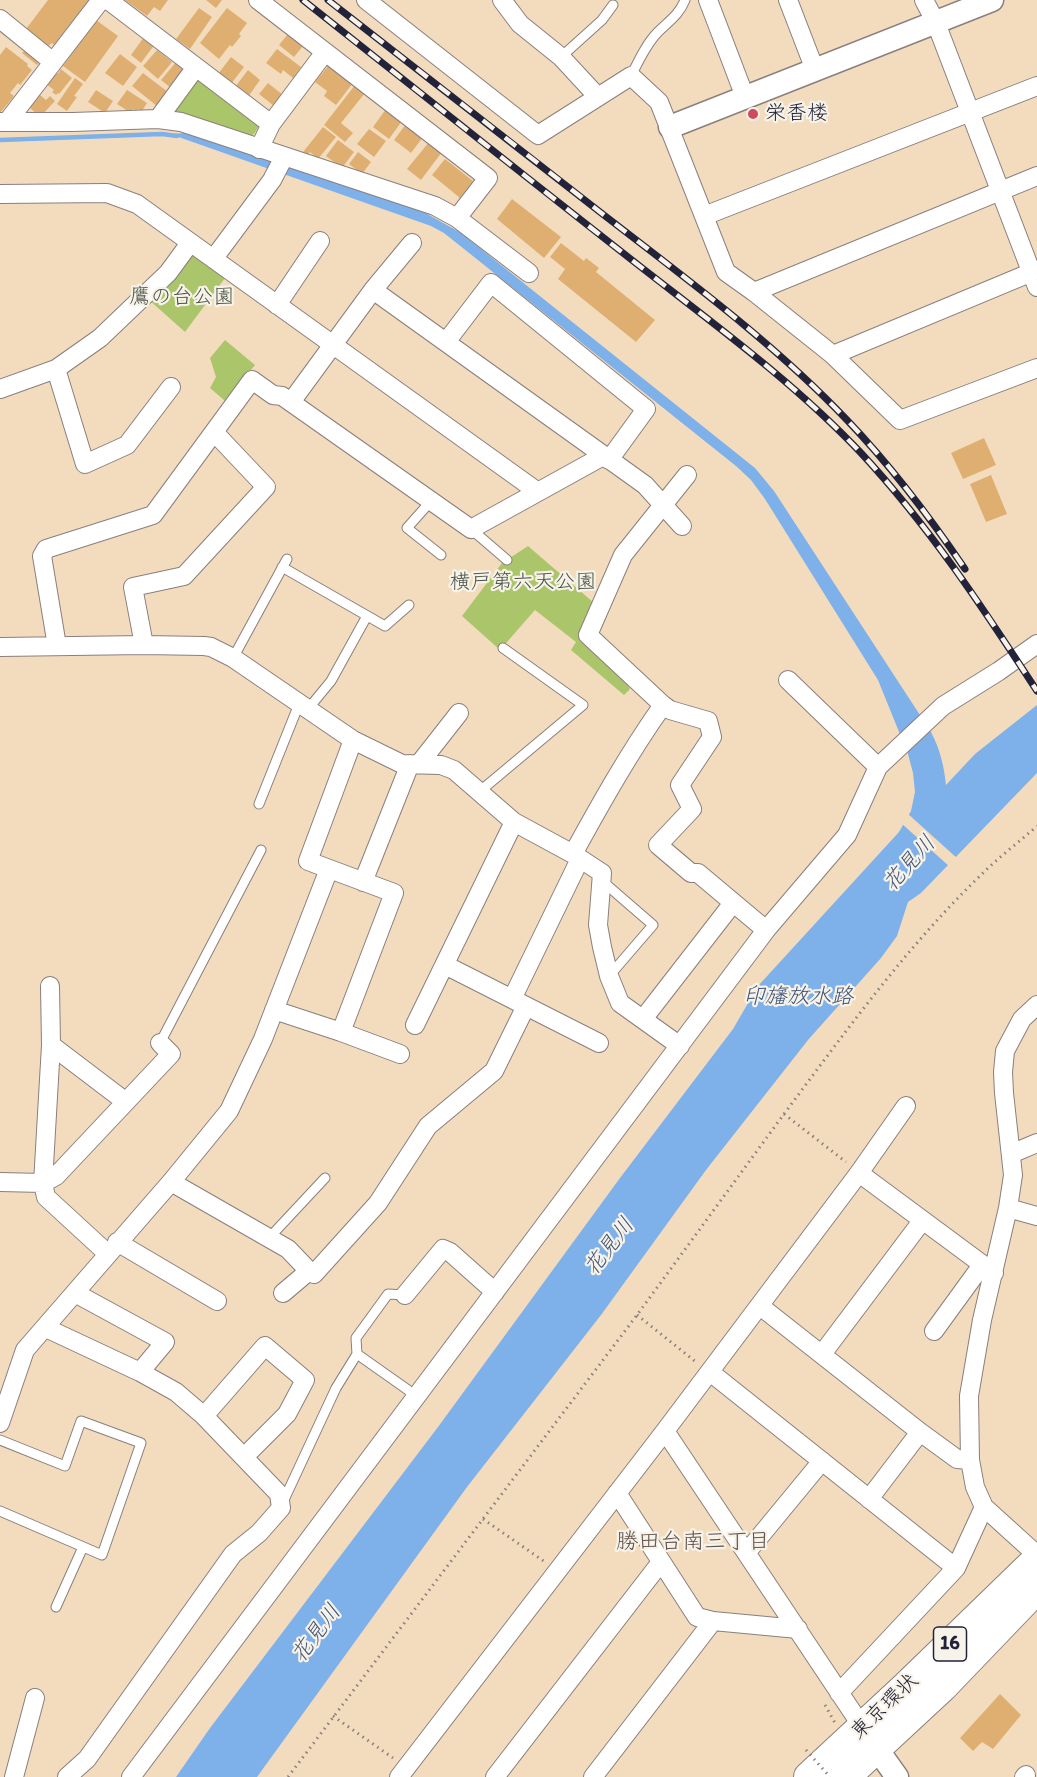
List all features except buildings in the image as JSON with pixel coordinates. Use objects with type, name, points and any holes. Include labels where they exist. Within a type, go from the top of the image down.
[{"type":"highway","name":"東京環状","points":[[844,1777],[870,1738],[1037,1560]]},
{"type":"highway","name":"東京環状","points":[[808,1763],[870,1738],[950,1678],[1037,1588]]},
{"type":"street","points":[[3,122],[101,0]]},
{"type":"street","points":[[108,0],[271,123]]},
{"type":"street","points":[[258,0],[488,178],[457,219]]},
{"type":"street","points":[[366,0],[538,135],[631,76],[659,102],[726,272],[832,355],[900,420],[1037,368]]},
{"type":"street","points":[[502,0],[520,24],[561,57],[598,97]]},
{"type":"street","points":[[708,0],[745,97]]},
{"type":"street","points":[[788,0],[815,70]]},
{"type":"street","points":[[832,355],[1035,276],[936,22],[924,0]]},
{"type":"street","points":[[670,127],[992,0]]},
{"type":"street","points":[[0,19],[53,62]]},
{"type":"street","points":[[259,148],[271,123],[326,52]]},
{"type":"street","points":[[158,119],[196,67]]},
{"type":"street","points":[[704,216],[1037,86]]},
{"type":"street","points":[[3,122],[158,119],[181,122],[259,148],[283,160],[435,206],[457,219],[529,273]]},
{"type":"street","points":[[214,258],[272,180],[283,160]]},
{"type":"street","points":[[754,292],[1037,176]]},
{"type":"street","points":[[0,194],[107,193],[137,204],[538,492]]},
{"type":"street","points":[[277,305],[320,241]]},
{"type":"street","points":[[0,388],[56,369],[100,338],[168,273],[190,243]]},
{"type":"street","points":[[291,402],[412,243]]},
{"type":"street","points":[[57,645],[42,556],[46,549],[153,515],[252,380],[273,395],[282,396],[291,402],[471,529],[606,458],[646,410],[491,283],[446,342]]},
{"type":"street","points":[[374,290],[645,485],[682,526]]},
{"type":"street","points":[[56,369],[85,464],[128,445],[171,387]]},
{"type":"street","points":[[144,645],[133,587],[184,576],[266,487],[214,432]]},
{"type":"street","points":[[687,475],[623,555],[588,635],[663,705],[670,710],[708,721],[712,736],[680,785],[692,809],[658,845],[691,873],[698,873],[766,930]]},
{"type":"street","points":[[131,1777],[766,930],[847,836],[878,767],[944,706],[1037,644]]},
{"type":"street","points":[[0,647],[57,645],[212,647],[232,658],[353,740],[402,764],[441,765],[454,770],[514,822],[577,856],[602,873],[598,925],[609,976],[620,1003],[680,1046]]},
{"type":"street","points":[[788,680],[878,767]]},
{"type":"street","points":[[171,1182],[288,1249],[309,1272],[314,1274],[378,1203],[428,1126],[494,1071],[577,856],[605,795],[663,705]]},
{"type":"street","points":[[363,882],[415,764],[459,713]]},
{"type":"street","points":[[341,1032],[394,894],[308,861],[353,740]]},
{"type":"street","points":[[415,1025],[514,822]]},
{"type":"street","points":[[0,1423],[25,1350],[171,1182],[229,1110],[263,1039],[329,870]]},
{"type":"street","points":[[643,1019],[733,903]]},
{"type":"street","points":[[445,965],[599,1043]]},
{"type":"street","points":[[50,986],[51,1045],[43,1183],[46,1197],[112,1248],[217,1301]]},
{"type":"street","points":[[1037,1005],[1022,1019],[1005,1051],[1004,1093],[1013,1174],[1008,1208],[988,1269],[969,1396],[970,1460],[975,1487],[984,1507],[1037,1555]]},
{"type":"street","points":[[274,1010],[400,1054]]},
{"type":"street","points":[[0,1182],[43,1183],[56,1176],[171,1054],[160,1043]]},
{"type":"street","points":[[51,1045],[126,1102]]},
{"type":"street","points":[[408,1774],[557,1571],[760,1306],[906,1106]]},
{"type":"street","points":[[1011,1154],[1037,1143]]},
{"type":"street","points":[[859,1173],[988,1269]]},
{"type":"street","points":[[1008,1208],[1037,1216]]},
{"type":"street","points":[[822,1353],[922,1221]]},
{"type":"street","points":[[405,1295],[443,1249],[450,1252],[495,1292]]},
{"type":"street","points":[[934,1331],[988,1269]]},
{"type":"street","points":[[283,1293],[309,1272]]},
{"type":"street","points":[[75,1293],[165,1342],[140,1372]]},
{"type":"street","points":[[760,1306],[920,1432],[957,1459],[970,1460]]},
{"type":"street","points":[[46,1328],[140,1372],[176,1392],[204,1416],[279,1494],[281,1508],[259,1533],[233,1554],[87,1759],[67,1777]]},
{"type":"street","points":[[204,1416],[265,1346],[305,1380],[287,1414],[244,1457]]},
{"type":"street","points":[[710,1372],[956,1568]]},
{"type":"street","points":[[665,1431],[897,1777]]},
{"type":"street","points":[[869,1499],[920,1432]]},
{"type":"street","points":[[747,1552],[822,1461]]},
{"type":"street","points":[[617,1493],[697,1617],[713,1621],[798,1629]]},
{"type":"street","points":[[840,1693],[956,1568],[984,1507]]},
{"type":"street","points":[[495,1777],[660,1562]]},
{"type":"street","points":[[593,1777],[713,1621]]},
{"type":"street","points":[[14,1777],[35,1698]]},
{"type":"lane","points":[[631,76],[657,32],[681,11],[685,0]]},
{"type":"lane","points":[[561,57],[602,20],[613,5]]},
{"type":"lane","points":[[431,501],[407,528],[441,555]]},
{"type":"lane","points":[[471,529],[507,560]]},
{"type":"lane","points":[[232,658],[285,563],[385,626],[409,605]]},
{"type":"lane","points":[[259,804],[304,707],[331,681],[367,616]]},
{"type":"lane","points":[[479,792],[583,705],[503,648]]},
{"type":"lane","points":[[160,1043],[261,850]]},
{"type":"lane","points":[[601,880],[653,925],[609,976]]},
{"type":"lane","points":[[269,1238],[326,1178]]},
{"type":"lane","points":[[281,1508],[336,1388],[357,1354],[356,1338],[388,1294],[405,1295]]},
{"type":"lane","points":[[357,1354],[408,1390],[415,1398]]},
{"type":"lane","points":[[0,1440],[64,1466],[81,1421],[141,1443],[102,1555],[0,1511]]},
{"type":"lane","points":[[56,1607],[83,1547]]},
{"type":"path","points":[[288,1777],[637,1315],[867,1002],[932,926],[982,873],[1037,826]]},
{"type":"path","points":[[784,1114],[859,1173]]},
{"type":"path","points":[[637,1315],[710,1372]]},
{"type":"path","points":[[483,1518],[557,1571]]},
{"type":"path","points":[[825,1704],[836,1724],[828,1730]]},
{"type":"path","points":[[333,1716],[408,1774]]},
{"type":"path","points":[[814,1743],[808,1763],[830,1777]]},
{"type":"green space","points":[[196,76],[259,126],[254,134],[249,136],[181,116],[171,110]]},
{"type":"green space","name":"鷹の台公園","points":[[187,255],[195,256],[225,278],[185,332],[148,299]]},
{"type":"green space","points":[[225,340],[255,365],[225,401],[210,388],[216,377],[210,358]]},
{"type":"green space","name":"横戸第六天公園","points":[[528,546],[594,603],[580,638],[622,674],[630,689],[624,695],[571,650],[576,642],[535,610],[500,650],[462,616],[502,563]]},
{"type":"water","name":"印旛放水路","points":[[186,133],[422,211],[461,233],[755,468],[774,491],[931,732],[941,758],[946,785],[975,754],[1037,705],[1037,773],[921,893],[908,902],[897,936],[881,958],[808,1040],[706,1170],[601,1315],[467,1487],[257,1777],[176,1777],[210,1728],[438,1427],[620,1178],[733,1029],[758,986],[899,832],[911,811],[915,792],[908,754],[878,680],[765,499],[751,480],[736,466],[444,233],[431,226],[170,134]]},
{"type":"pier","points":[[907,813],[958,859],[950,867],[901,823]]},
{"type":"waterway","points":[[0,140],[162,134],[177,136]]},
{"type":"railway","points":[[303,0],[746,349],[834,425],[910,509],[976,598],[1037,691]]},
{"type":"railway","points":[[328,0],[759,337],[819,391],[879,455],[965,569]]},
{"type":"place","name":"栄香楼","points":[[753,114]]},
{"type":"district","name":"勝田台南三丁目","points":[[693,1542]]},
{"type":"water label","name":"花見川","points":[[910,864]]},
{"type":"water label","name":"花見川","points":[[610,1247]]},
{"type":"water label","name":"花見川","points":[[317,1634]]}]
